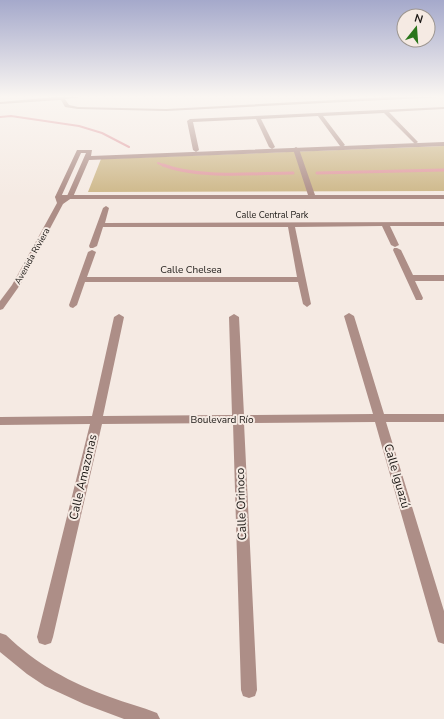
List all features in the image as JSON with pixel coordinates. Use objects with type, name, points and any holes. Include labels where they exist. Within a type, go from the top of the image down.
[{"type":"street","points":[[192,130],[196,150]]},
{"type":"street","points":[[264,130],[272,147]]},
{"type":"street","points":[[331,130],[342,145]]},
{"type":"street","points":[[403,130],[415,142]]},
{"type":"street","points":[[70,197],[86,158],[444,144]]},
{"type":"street","points":[[296,150],[312,197]]},
{"type":"street","name":"Avenida Riviera","points":[[0,307],[16,285],[59,200],[79,151],[90,151],[86,158]]},
{"type":"street","points":[[59,200],[70,197],[444,197]]},
{"type":"street","points":[[73,305],[106,208]]},
{"type":"street","points":[[291,224],[307,304]]},
{"type":"street","points":[[386,224],[419,298]]},
{"type":"street","name":"Calle Central Park","points":[[100,225],[444,224]]},
{"type":"street","points":[[410,278],[444,278]]},
{"type":"street","name":"Calle Chelsea","points":[[82,280],[301,279]]},
{"type":"street","name":"Calle Amazonas","points":[[45,637],[97,420],[119,316]]},
{"type":"street","name":"Calle Iguazú","points":[[349,316],[444,636]]},
{"type":"street","name":"Calle Orinoco","points":[[234,318],[249,690]]},
{"type":"street","name":"Boulevard Río","points":[[0,421],[444,418]]},
{"type":"street","points":[[0,641],[12,655],[49,678],[101,704],[151,719]]},
{"type":"shaded area","points":[[444,146],[444,191],[88,192],[101,159]]},
{"type":"waterway","points":[[91,130],[102,133],[129,147]]},
{"type":"waterway","points":[[158,163],[165,166]]},
{"type":"waterway","points":[[163,165],[193,172],[210,174],[293,173]]},
{"type":"waterway","points":[[317,173],[444,170]]}]
